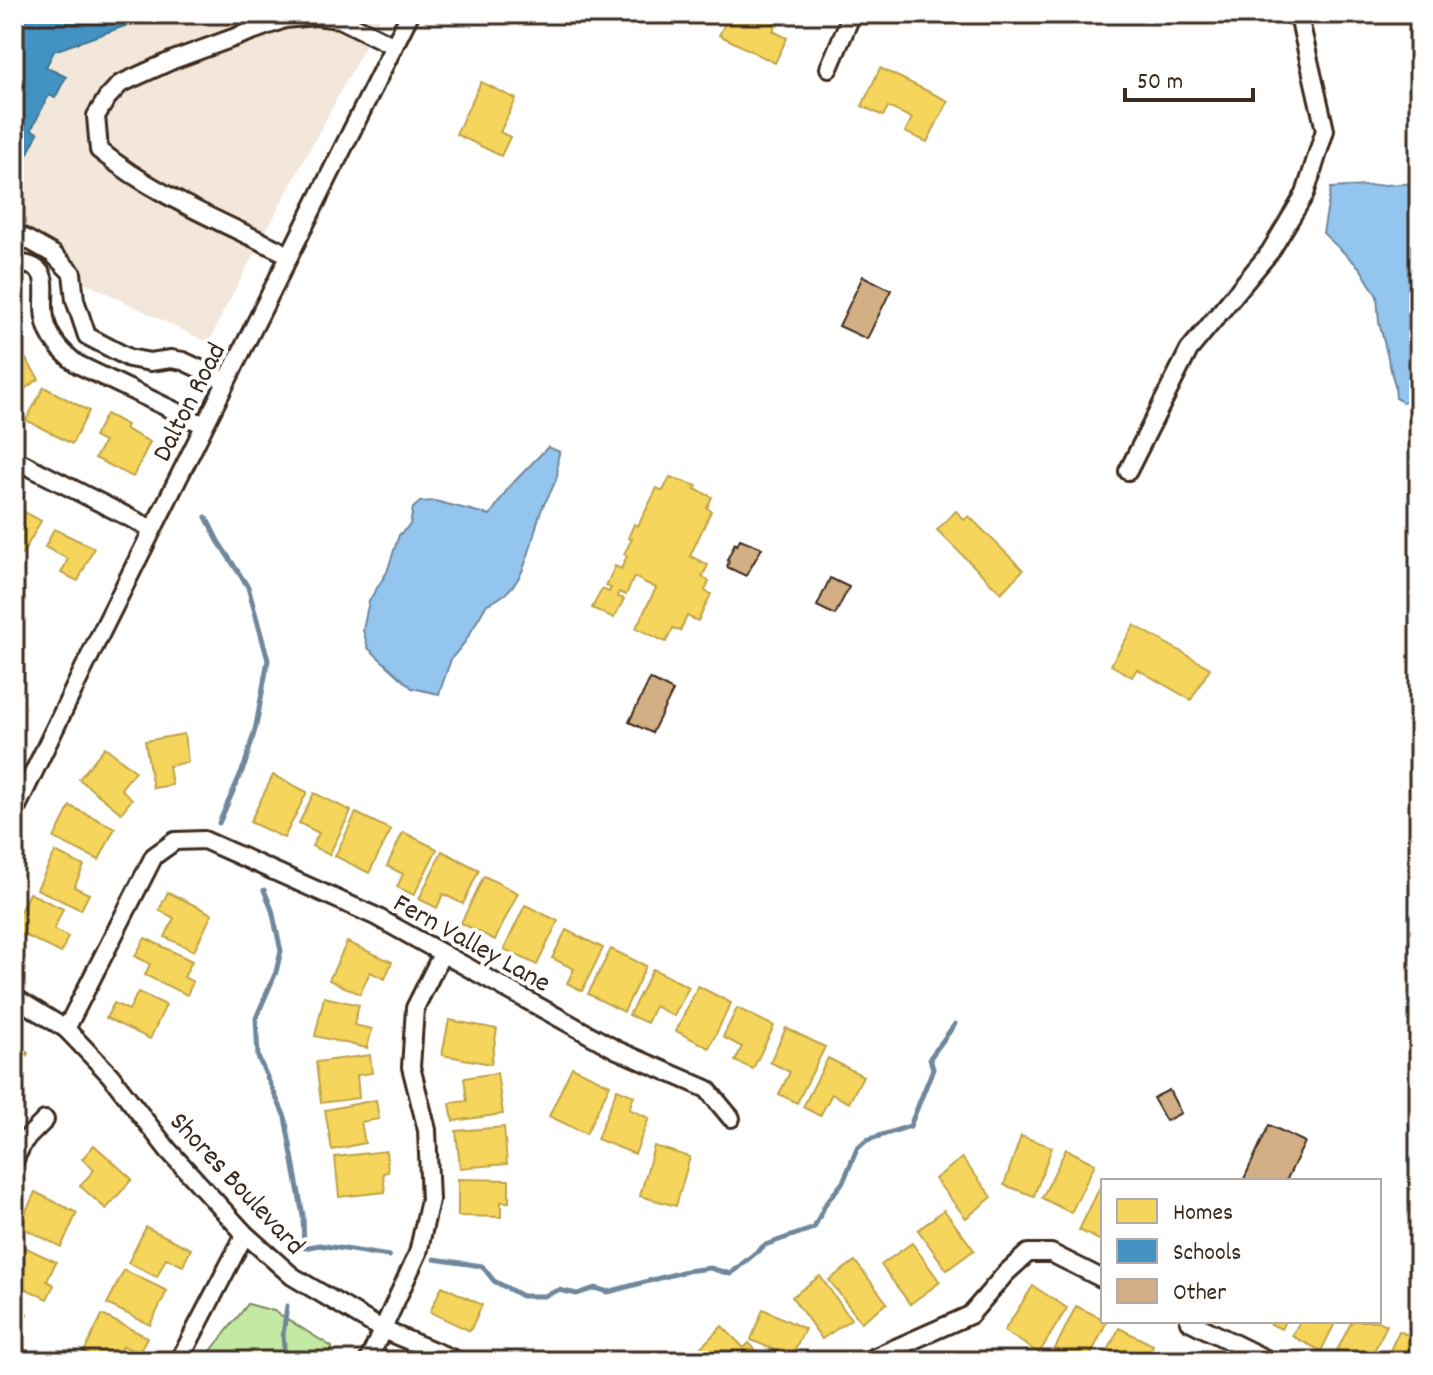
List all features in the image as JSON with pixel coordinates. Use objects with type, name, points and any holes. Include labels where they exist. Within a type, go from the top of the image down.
[{"type":"street","name":"Dalton Road","points":[[14,813],[152,529],[410,14]]},
{"type":"street","points":[[829,68],[852,14]]},
{"type":"street","points":[[1128,471],[1189,350],[1270,252],[1305,194],[1325,130],[1300,21],[1303,14]]},
{"type":"street","points":[[289,255],[120,168],[99,150],[96,116],[120,84],[284,16],[340,19],[394,46]]},
{"type":"street","points":[[14,232],[53,254],[72,273],[75,300],[87,336],[129,358],[150,362],[183,361],[226,381]]},
{"type":"street","points":[[14,263],[34,266],[42,274],[46,286],[45,317],[50,334],[67,356],[77,364],[204,425]]},
{"type":"street","points":[[14,459],[152,529]]},
{"type":"street","name":"Fern Valley Lane","points":[[66,1029],[154,856],[175,841],[204,840],[375,916],[617,1050],[707,1089],[731,1118]]},
{"type":"street","points":[[368,1361],[418,1253],[430,1200],[427,1130],[411,1067],[415,1008],[442,954]]},
{"type":"street","name":"Shores Boulevard","points":[[14,997],[66,1029],[110,1075],[168,1150],[245,1234],[292,1276],[383,1330],[458,1361]]},
{"type":"street","points":[[14,1161],[24,1141],[45,1120]]},
{"type":"street","points":[[179,1361],[245,1234]]},
{"type":"street","points":[[866,1361],[970,1315],[1006,1273],[1028,1253],[1051,1253],[1101,1278]]},
{"type":"street","points":[[1193,1323],[1270,1361]]},
{"type":"shaded area","points":[[14,14],[382,14],[209,343],[88,284],[14,254]]},
{"type":"green space","points":[[248,1304],[274,1311],[332,1347],[332,1361],[203,1361]]},
{"type":"water","points":[[1419,183],[1419,386],[1410,400],[1402,402],[1396,398],[1379,322],[1377,296],[1360,268],[1323,233],[1331,188]]},
{"type":"water","points":[[548,447],[560,452],[557,476],[541,511],[519,578],[501,597],[487,604],[465,642],[451,659],[439,694],[412,688],[368,648],[363,630],[369,601],[387,572],[399,535],[410,525],[413,508],[420,502],[435,501],[490,515],[509,487]]},
{"type":"building: Homes","points":[[730,14],[759,14],[777,23],[773,31],[787,38],[775,63],[719,35]]},
{"type":"building: Homes","points":[[880,68],[948,101],[927,142],[905,132],[912,118],[888,107],[883,116],[862,106]]},
{"type":"building: Homes","points":[[481,82],[516,99],[500,132],[510,137],[501,156],[456,134]]},
{"type":"building: Homes","points":[[14,341],[39,379],[14,396]]},
{"type":"building: Homes","points":[[44,387],[89,411],[72,444],[26,420]]},
{"type":"building: Homes","points":[[106,414],[127,425],[125,429],[150,442],[133,477],[95,458],[104,442],[94,437]]},
{"type":"building: Homes","points":[[670,477],[697,486],[695,489],[712,497],[707,508],[711,511],[690,556],[708,565],[702,577],[709,581],[705,591],[711,594],[698,621],[687,616],[680,631],[673,628],[666,642],[636,628],[656,588],[634,577],[626,595],[619,592],[617,596],[624,599],[614,618],[592,608],[602,589],[609,592],[611,588],[606,586],[615,566],[621,569],[634,524],[638,526],[657,488],[663,491]]},
{"type":"building: Homes","points":[[14,506],[41,521],[22,555],[14,551]]},
{"type":"building: Homes","points":[[956,511],[964,520],[969,516],[1023,570],[1001,593],[937,530]]},
{"type":"building: Homes","points":[[54,529],[94,548],[78,581],[61,573],[68,559],[45,547]]},
{"type":"building: Homes","points":[[1134,625],[1210,668],[1191,700],[1137,669],[1132,677],[1111,665]]},
{"type":"building: Homes","points":[[184,734],[188,762],[169,766],[172,785],[153,788],[145,741]]},
{"type":"building: Homes","points":[[105,747],[135,771],[121,789],[132,799],[121,813],[79,779]]},
{"type":"building: Homes","points":[[273,775],[307,792],[284,838],[250,822]]},
{"type":"building: Homes","points":[[314,793],[351,811],[329,855],[312,846],[319,833],[299,823]]},
{"type":"building: Homes","points":[[70,806],[115,828],[99,860],[54,838]]},
{"type":"building: Homes","points":[[356,813],[391,830],[369,873],[335,856]]},
{"type":"building: Homes","points":[[403,832],[437,849],[414,895],[397,887],[403,874],[387,866]]},
{"type":"building: Homes","points":[[442,851],[479,870],[463,904],[443,894],[437,908],[419,899]]},
{"type":"building: Homes","points":[[55,852],[84,866],[74,887],[89,894],[81,910],[37,889]]},
{"type":"building: Homes","points":[[484,876],[518,893],[495,940],[461,923]]},
{"type":"building: Homes","points":[[168,892],[212,914],[194,951],[165,937],[174,918],[159,910]]},
{"type":"building: Homes","points":[[29,893],[63,909],[54,929],[68,937],[61,953],[14,930]]},
{"type":"building: Homes","points":[[525,905],[558,921],[537,965],[504,949]]},
{"type":"building: Homes","points":[[566,930],[603,948],[582,991],[567,983],[574,969],[552,958]]},
{"type":"building: Homes","points":[[145,938],[192,961],[184,977],[193,982],[187,995],[145,975],[150,964],[135,956]]},
{"type":"building: Homes","points":[[347,942],[392,962],[385,979],[370,972],[360,994],[329,980]]},
{"type":"building: Homes","points":[[611,949],[646,966],[624,1012],[588,994]]},
{"type":"building: Homes","points":[[653,969],[689,987],[674,1016],[655,1006],[647,1023],[629,1015]]},
{"type":"building: Homes","points":[[698,986],[731,1003],[709,1048],[676,1031]]},
{"type":"building: Homes","points":[[138,992],[166,1005],[150,1039],[106,1018],[114,1003],[129,1010]]},
{"type":"building: Homes","points":[[324,997],[359,1005],[354,1025],[372,1029],[367,1048],[315,1036]]},
{"type":"building: Homes","points":[[737,1008],[774,1026],[753,1069],[735,1061],[742,1047],[723,1037]]},
{"type":"building: Homes","points":[[449,1020],[497,1029],[491,1064],[442,1055]]},
{"type":"building: Homes","points":[[786,1028],[825,1047],[797,1103],[779,1094],[790,1072],[770,1062]]},
{"type":"building: Homes","points":[[14,1046],[28,1053],[20,1069],[14,1066]]},
{"type":"building: Homes","points":[[370,1055],[372,1073],[357,1075],[359,1098],[321,1103],[316,1062]]},
{"type":"building: Homes","points":[[828,1058],[863,1076],[849,1103],[832,1094],[820,1116],[803,1107]]},
{"type":"building: Homes","points":[[572,1067],[610,1085],[586,1134],[549,1116]]},
{"type":"building: Homes","points":[[497,1073],[503,1114],[453,1121],[450,1103],[467,1101],[464,1078]]},
{"type":"building: Homes","points":[[617,1089],[634,1096],[629,1109],[649,1118],[635,1154],[597,1139]]},
{"type":"building: Homes","points":[[376,1100],[379,1119],[361,1122],[365,1143],[332,1150],[325,1110]]},
{"type":"building: Homes","points":[[504,1127],[507,1164],[460,1168],[456,1131]]},
{"type":"building: Homes","points":[[1021,1136],[1052,1147],[1034,1196],[1004,1185]]},
{"type":"building: Homes","points":[[94,1145],[132,1179],[106,1209],[80,1186],[94,1170],[82,1159]]},
{"type":"building: Homes","points":[[654,1146],[690,1157],[676,1206],[640,1196]]},
{"type":"building: Homes","points":[[1066,1149],[1095,1164],[1071,1213],[1042,1198]]},
{"type":"building: Homes","points":[[386,1151],[388,1172],[383,1173],[385,1192],[339,1197],[335,1157]]},
{"type":"building: Homes","points":[[962,1158],[992,1197],[966,1218],[935,1179]]},
{"type":"building: Homes","points":[[458,1179],[509,1180],[509,1202],[501,1202],[501,1217],[458,1216]]},
{"type":"building: Homes","points":[[1100,1187],[1101,1187],[1101,1241],[1079,1230]]},
{"type":"building: Homes","points":[[35,1192],[77,1213],[61,1247],[19,1226]]},
{"type":"building: Homes","points":[[944,1210],[974,1250],[947,1270],[918,1230]]},
{"type":"building: Homes","points":[[146,1227],[191,1249],[183,1266],[166,1258],[157,1277],[128,1263]]},
{"type":"building: Homes","points":[[14,1242],[56,1262],[47,1281],[54,1285],[47,1299],[14,1283]]},
{"type":"building: Homes","points":[[912,1243],[940,1282],[910,1304],[881,1265]]},
{"type":"building: Homes","points":[[855,1261],[887,1303],[861,1322],[829,1280]]},
{"type":"building: Homes","points":[[124,1270],[167,1291],[150,1325],[107,1304]]},
{"type":"building: Homes","points":[[820,1276],[851,1319],[822,1339],[792,1297]]},
{"type":"building: Homes","points":[[442,1286],[482,1305],[470,1331],[430,1312]]},
{"type":"building: Homes","points":[[1033,1286],[1067,1308],[1039,1353],[1004,1331]]},
{"type":"building: Homes","points":[[1076,1306],[1101,1318],[1101,1323],[1106,1323],[1088,1361],[1049,1361]]},
{"type":"building: Homes","points":[[14,1307],[27,1314],[14,1341]]},
{"type":"building: Homes","points":[[763,1309],[805,1329],[791,1357],[751,1340]]},
{"type":"building: Homes","points":[[102,1315],[147,1337],[139,1353],[123,1346],[116,1361],[104,1361],[84,1352]]},
{"type":"building: Homes","points":[[1269,1323],[1284,1323],[1281,1329]]},
{"type":"building: Homes","points":[[1299,1323],[1335,1323],[1321,1351],[1292,1336]]},
{"type":"building: Homes","points":[[1351,1323],[1387,1325],[1369,1361],[1344,1361],[1334,1356]]},
{"type":"building: Homes","points":[[722,1326],[744,1348],[749,1343],[764,1359],[711,1361],[699,1349]]},
{"type":"building: Homes","points":[[1119,1328],[1153,1345],[1145,1361],[1103,1361]]},
{"type":"building: Homes","points":[[1399,1331],[1419,1340],[1419,1361],[1385,1361]]},
{"type":"building: Homes","points":[[1166,1352],[1184,1361],[1161,1361]]},
{"type":"building: Homes","points":[[978,1353],[983,1361],[964,1361]]},
{"type":"building: Schools","points":[[14,14],[159,14],[54,51],[46,67],[66,77],[55,98],[49,95],[31,130],[38,133],[14,181]]},
{"type":"building: Other","points":[[863,276],[891,290],[867,339],[839,326]]},
{"type":"building: Other","points":[[740,539],[762,548],[746,576],[727,567],[727,560]]},
{"type":"building: Other","points":[[830,578],[849,587],[835,615],[817,606]]},
{"type":"building: Other","points":[[650,679],[673,691],[652,733],[629,722]]},
{"type":"building: Other","points":[[1169,1090],[1181,1113],[1166,1121],[1153,1098]]},
{"type":"building: Other","points":[[1269,1125],[1305,1142],[1287,1179],[1244,1179]]},
{"type":"waterway","points":[[206,517],[248,587],[268,660],[256,726],[245,764],[219,823]]},
{"type":"waterway","points":[[264,890],[281,951],[276,972],[256,1018],[258,1057],[285,1117],[303,1216],[304,1248],[319,1245],[389,1256]]},
{"type":"waterway","points":[[434,1259],[482,1266],[494,1281],[522,1296],[544,1296],[559,1290],[577,1294],[595,1288],[608,1292],[686,1271],[710,1268],[730,1274],[765,1245],[814,1228],[826,1203],[843,1182],[857,1149],[867,1140],[910,1126],[933,1069],[930,1058],[955,1024]]},
{"type":"waterway","points":[[285,1361],[283,1335],[287,1306]]}]
